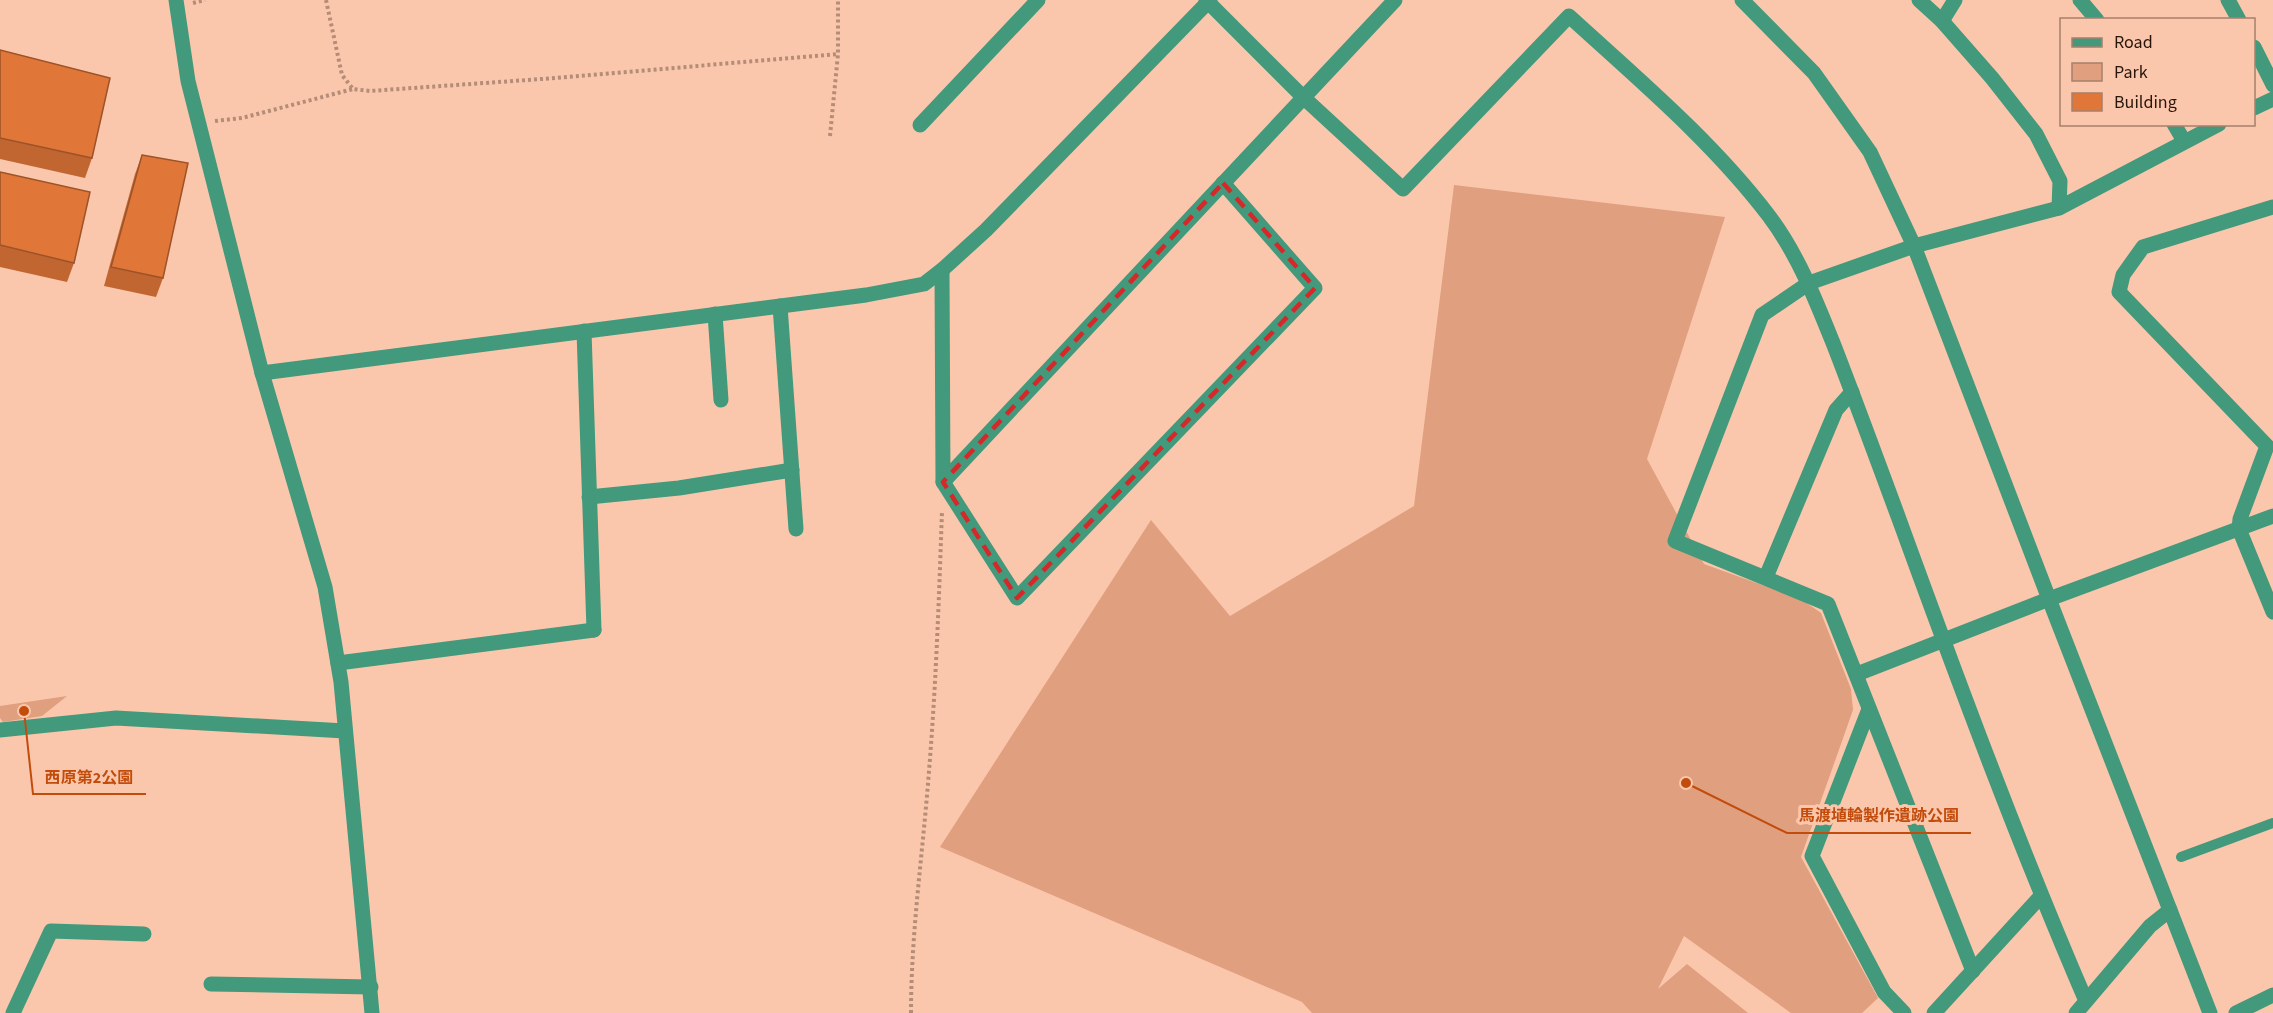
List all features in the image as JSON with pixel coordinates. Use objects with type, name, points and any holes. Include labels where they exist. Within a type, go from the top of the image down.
[{"type":"street","points":[[176,0],[188,81],[262,373],[325,587],[338,663],[372,1013]]},
{"type":"street","points":[[920,125],[1038,0]]},
{"type":"street","points":[[943,482],[1395,0]]},
{"type":"street","points":[[1742,0],[1814,73],[1870,152],[1914,246],[2210,1013]]},
{"type":"street","points":[[1919,0],[1942,21],[1992,78],[2036,134],[2060,181],[2059,208]]},
{"type":"street","points":[[1942,21],[1955,0]]},
{"type":"street","points":[[2080,0],[2095,18]]},
{"type":"street","points":[[262,373],[866,295],[924,284],[986,230],[1208,1],[1303,97],[1403,189],[1569,16],[1675,112],[1713,151],[1770,218],[1809,283],[2041,896],[2086,1001]]},
{"type":"street","points":[[2255,51],[2273,85]]},
{"type":"street","points":[[2255,107],[2273,99]]},
{"type":"street","points":[[2175,126],[2184,141]]},
{"type":"street","points":[[1973,971],[1828,604],[1675,542],[1762,315],[1809,283],[1914,246],[2059,208],[2215,126]]},
{"type":"street","points":[[942,270],[943,482],[1017,598],[1315,288],[1223,183]]},
{"type":"street","points":[[2273,207],[2143,247],[2122,275],[2119,292],[2270,445],[2240,519],[2240,529],[2273,612]]},
{"type":"street","points":[[780,306],[796,529]]},
{"type":"street","points":[[715,314],[721,400]]},
{"type":"street","points":[[338,663],[594,630],[584,332]]},
{"type":"street","points":[[1766,577],[1836,410],[1852,392]]},
{"type":"street","points":[[590,497],[679,488],[792,471]]},
{"type":"street","points":[[1857,674],[2049,598],[2273,516]]},
{"type":"street","points":[[1869,709],[1812,856],[1884,992],[1904,1013]]},
{"type":"street","points":[[0,730],[116,718],[345,731]]},
{"type":"street","points":[[1934,1013],[2041,896]]},
{"type":"street","points":[[2076,1013],[2150,926],[2170,910]]},
{"type":"street","points":[[13,1013],[51,931],[144,934]]},
{"type":"street","points":[[211,984],[371,987]]},
{"type":"street","points":[[2236,1013],[2273,995]]},
{"type":"lane","points":[[2181,857],[2273,823]]},
{"type":"path","points":[[326,0],[342,75],[352,89]]},
{"type":"path","points":[[830,136],[838,54],[838,0]]},
{"type":"path","points":[[199,122],[242,118],[352,89],[370,91],[556,78],[838,54]]},
{"type":"path","points":[[911,1013],[914,947],[932,727],[943,482]]},
{"type":"highlighted area","points":[[1223,183],[1315,288],[1017,598],[943,482]]},
{"type":"green space","points":[[1454,185],[1725,217],[1647,459],[1704,564],[1801,599],[1821,613],[1851,689],[1853,710],[1801,857],[1878,998],[1862,1013],[1791,1013],[1684,936],[1658,989],[1687,964],[1748,1013],[1312,1013],[1302,1002],[940,847],[1151,520],[1230,616],[1414,506]]},
{"type":"green space","points":[[67,696],[42,716],[3,722],[0,718],[0,706]]},
{"type":"building","points":[[0,50],[110,78],[92,158],[0,138]]},
{"type":"building","points":[[142,155],[188,163],[163,278],[111,267]]},
{"type":"building","points":[[0,172],[90,192],[74,263],[0,245]]},
{"type":"place","name":"西原第2公園","points":[[24,711]]},
{"type":"place","name":"馬渡埴輪製作遺跡公園","points":[[1686,783]]}]
